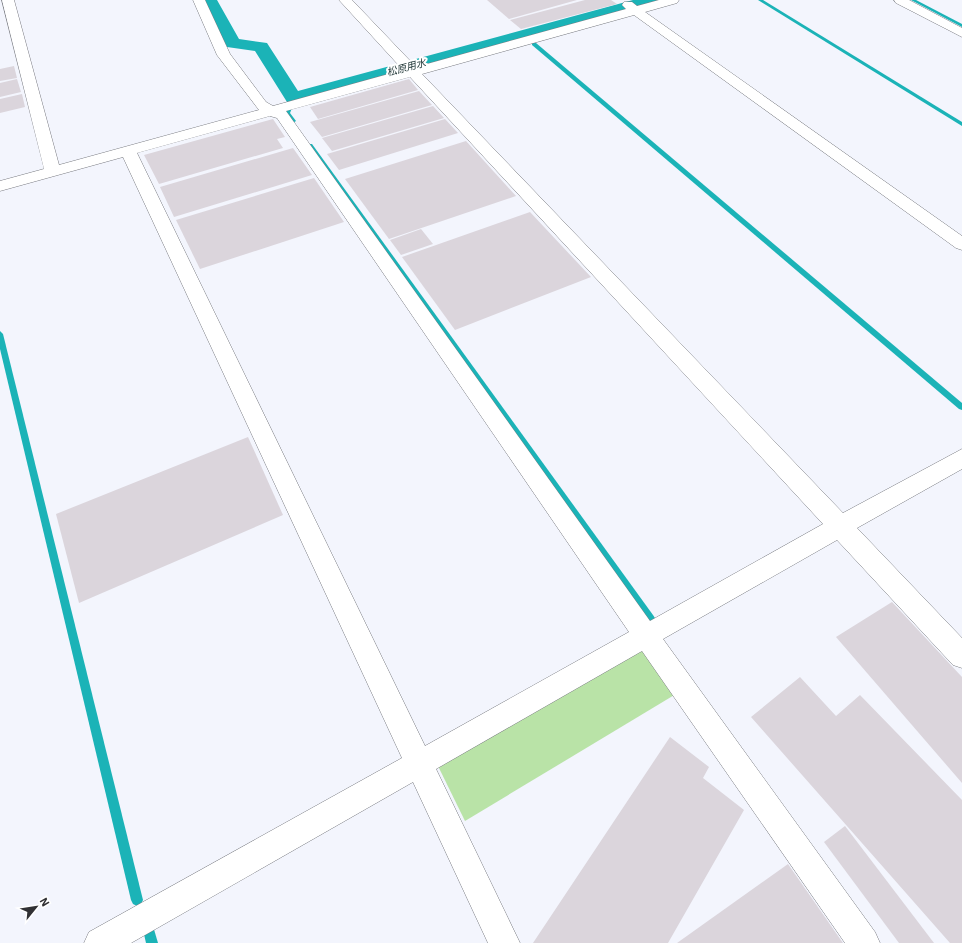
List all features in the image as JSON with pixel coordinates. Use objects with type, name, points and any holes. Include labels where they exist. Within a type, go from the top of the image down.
[{"type":"street","points":[[0,2],[9,0],[53,172]]},
{"type":"street","points":[[199,0],[224,55],[261,105],[270,111],[282,115],[646,636],[864,943]]},
{"type":"street","points":[[345,0],[962,656]]},
{"type":"street","points":[[620,0],[962,244]]},
{"type":"street","points":[[0,186],[674,0]]},
{"type":"street","points":[[900,0],[962,33]]},
{"type":"street","points":[[128,151],[504,943]]},
{"type":"street","points":[[100,943],[962,458]]},
{"type":"green space","points":[[644,648],[676,694],[465,821],[438,766]]},
{"type":"building","points":[[487,0],[577,0],[509,19]]},
{"type":"building","points":[[585,0],[611,0],[617,4],[521,29],[510,20]]},
{"type":"building","points":[[14,66],[17,78],[0,81],[0,69]]},
{"type":"building","points":[[17,79],[21,92],[0,97],[0,83]]},
{"type":"building","points":[[409,79],[418,90],[318,119],[310,107]]},
{"type":"building","points":[[419,91],[432,105],[322,137],[310,122]]},
{"type":"building","points":[[22,94],[25,107],[0,113],[0,99]]},
{"type":"building","points":[[433,106],[444,118],[332,151],[322,138]]},
{"type":"building","points":[[273,119],[285,137],[277,139],[283,148],[159,184],[144,155]]},
{"type":"building","points":[[445,119],[458,133],[339,170],[327,154]]},
{"type":"building","points":[[466,141],[516,196],[389,239],[345,179]]},
{"type":"building","points":[[293,148],[312,175],[174,217],[160,187]]},
{"type":"building","points":[[314,178],[344,222],[200,269],[176,220]]},
{"type":"building","points":[[530,212],[591,277],[455,330],[402,257]]},
{"type":"building","points":[[421,229],[433,244],[401,255],[390,240]]},
{"type":"building","points":[[248,437],[283,515],[79,603],[56,514]]},
{"type":"building","points":[[892,602],[962,677],[962,783],[836,637]]},
{"type":"building","points":[[800,677],[836,716],[860,695],[962,800],[962,943],[950,943],[751,717]]},
{"type":"building","points":[[670,737],[709,767],[703,778],[744,810],[668,943],[533,943]]},
{"type":"building","points":[[845,826],[934,943],[899,943],[824,842]]},
{"type":"building","points":[[788,864],[843,943],[677,943]]},
{"type":"waterway","name":"松原用水","points":[[209,0],[233,43],[261,47],[293,98],[651,0]]},
{"type":"waterway","points":[[760,0],[962,124]]},
{"type":"waterway","points":[[913,0],[962,26]]},
{"type":"waterway","points":[[534,44],[962,407]]},
{"type":"waterway","points":[[293,98],[287,113],[293,121]]},
{"type":"waterway","name":"松原用水","points":[[310,145],[650,618]]},
{"type":"waterway","points":[[0,334],[137,900]]},
{"type":"waterway","points":[[149,930],[152,943]]}]
